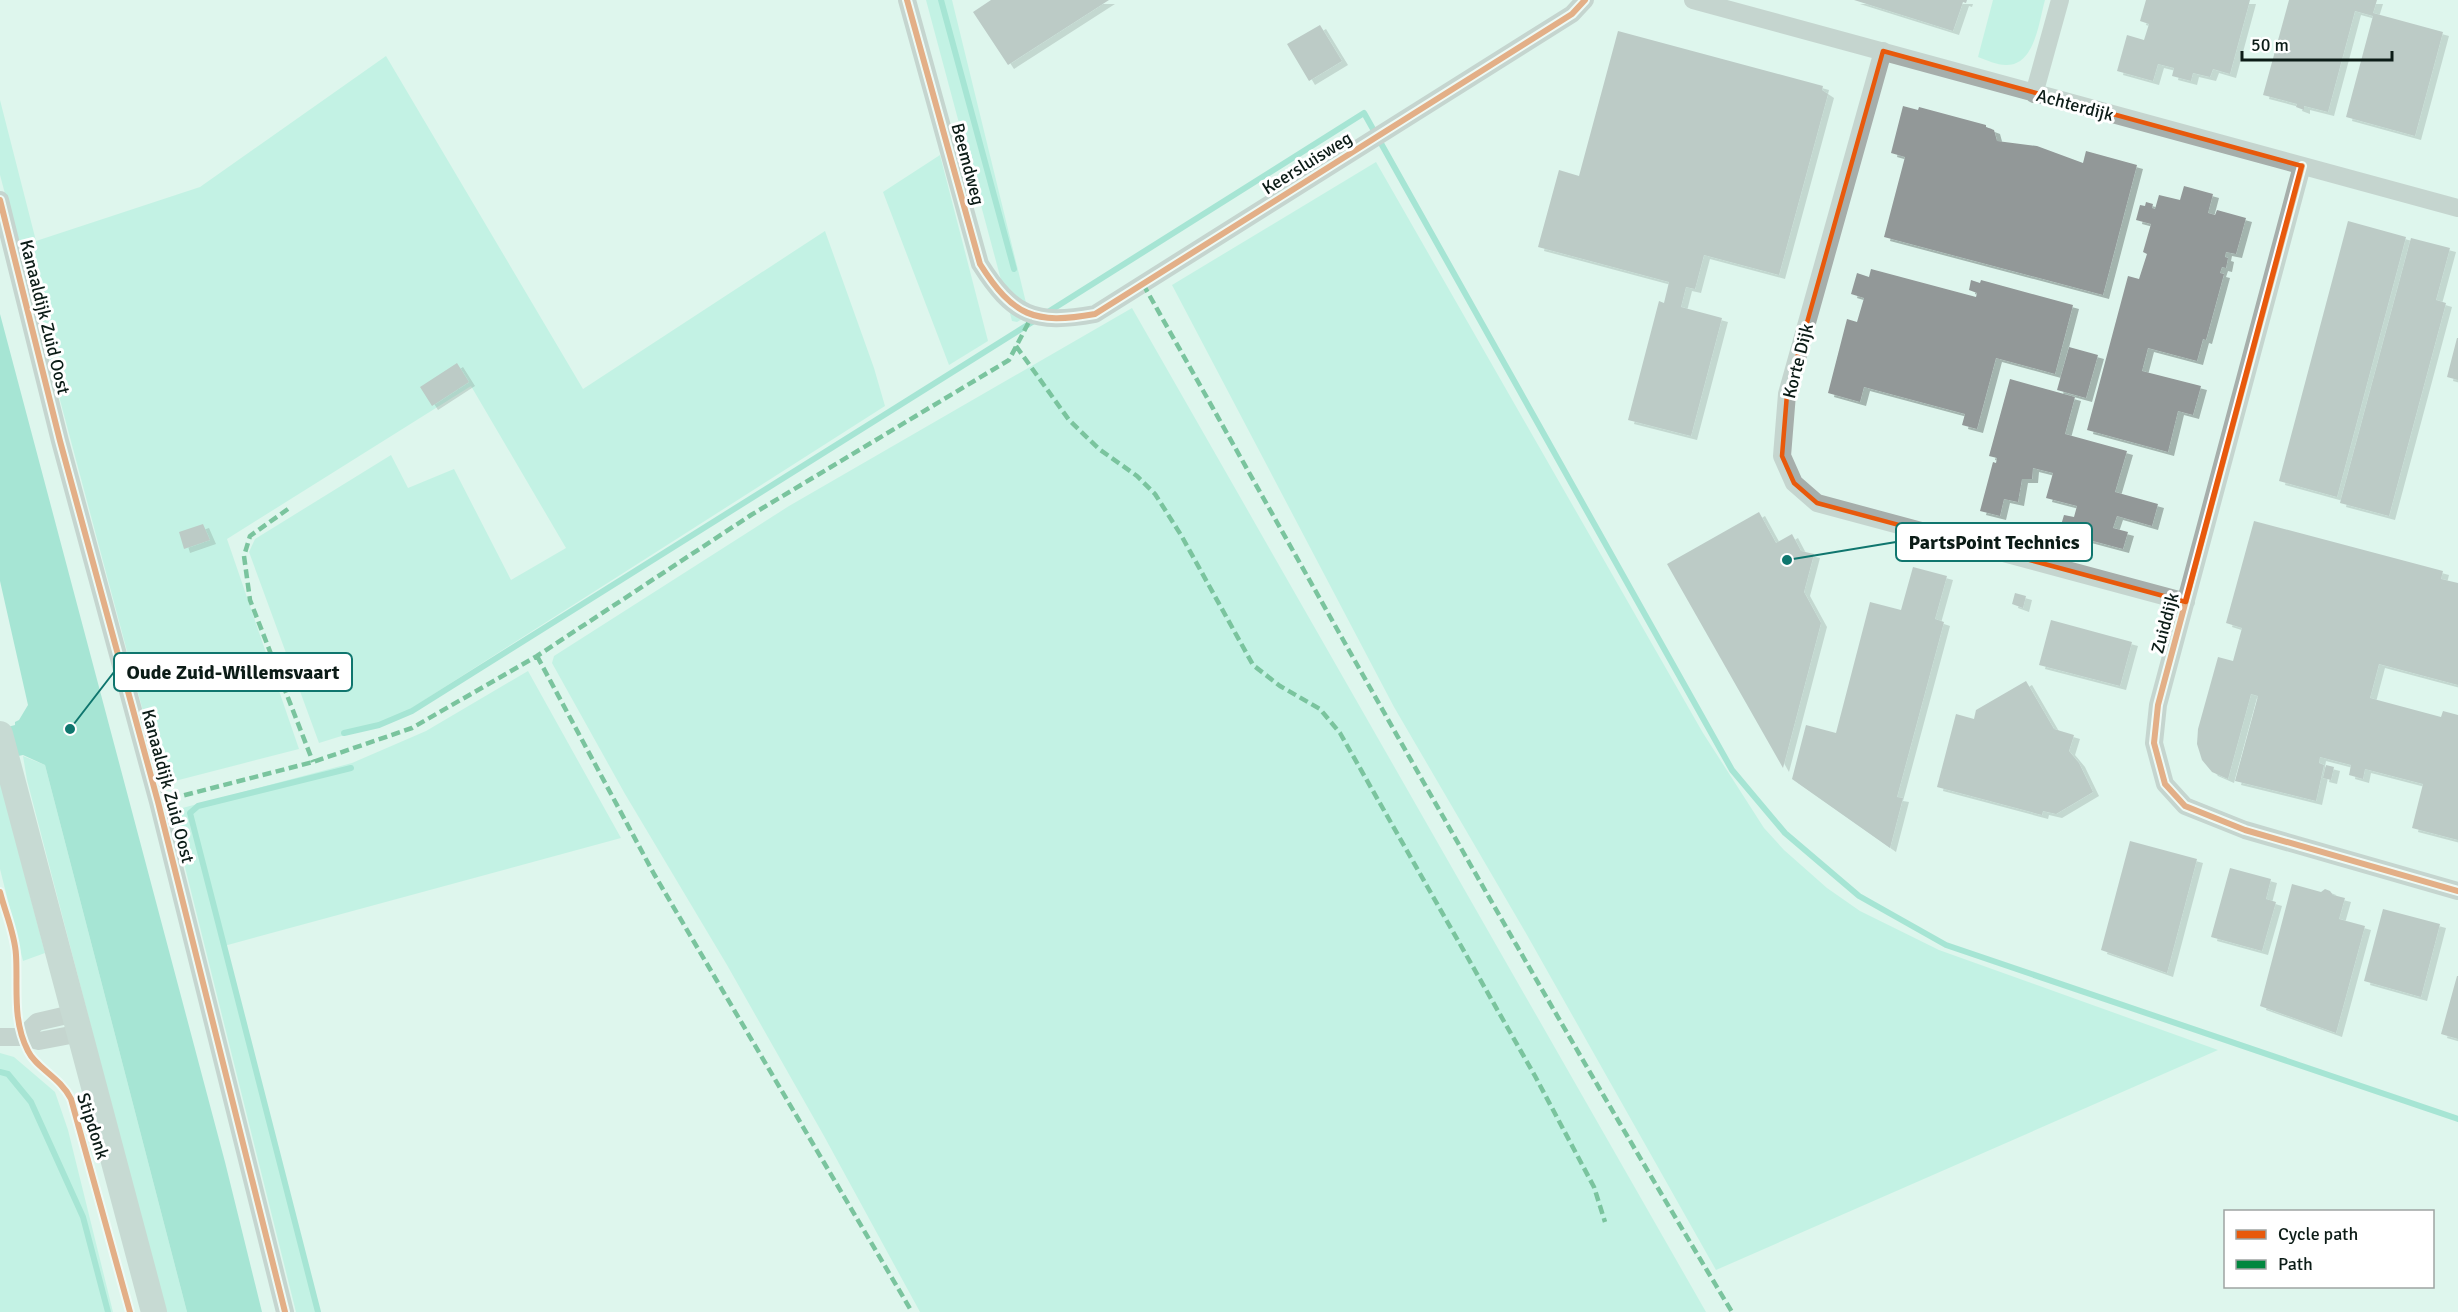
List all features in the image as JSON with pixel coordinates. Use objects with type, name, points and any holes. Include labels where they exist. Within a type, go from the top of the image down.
[{"type":"main road","name":"Stipdonk","points":[[0,734],[79,1023],[154,1312]]},
{"type":"street","name":"Beemdweg","points":[[907,0],[980,264],[996,288],[1014,306],[1032,316]]},
{"type":"street","name":"Keersluisweg","points":[[1032,316],[1063,320],[1095,314],[1572,14],[1584,0]]},
{"type":"street","name":"Achterdijk","points":[[1693,0],[2458,208]]},
{"type":"street","points":[[2034,94],[2060,0]]},
{"type":"street","name":"Korte Dijk","points":[[1883,51],[1787,393],[1782,456],[1794,483],[1817,503],[2187,602]]},
{"type":"street","name":"Zuiddijk","points":[[2302,166],[2158,705],[2154,743],[2165,783],[2185,806],[2245,830],[2458,891]]},
{"type":"street","name":"Kanaaldijk Zuid Oost","points":[[0,200],[60,441],[158,802],[285,1312]]},
{"type":"street","points":[[0,1037],[22,1037],[39,1041],[79,1023]]},
{"type":"highlighted area","points":[[1883,51],[2302,166],[2186,602],[1817,503],[1794,483],[1782,456],[1787,394]]},
{"type":"shaded area","points":[[926,0],[952,0],[1029,315],[1017,322],[1012,321]]},
{"type":"shaded area","points":[[1993,0],[2045,0],[2038,30],[2030,50],[2016,63],[2003,65],[1978,57]]},
{"type":"shaded area","points":[[386,56],[583,389],[825,231],[874,368],[885,406],[393,720],[319,743],[249,552],[255,539],[391,455],[408,488],[454,469],[511,580],[566,548],[471,386],[227,539],[299,749],[171,782],[160,775],[0,175],[0,100],[36,241],[200,187]]},
{"type":"shaded area","points":[[940,155],[988,341],[949,365],[883,192]]},
{"type":"shaded area","points":[[1376,162],[1703,733],[1764,828],[1784,850],[1827,888],[1860,911],[1939,950],[2218,1050],[1716,1270],[1527,935],[1394,707],[1172,285]]},
{"type":"shaded area","points":[[1132,308],[1706,1312],[920,1312],[824,1136],[727,965],[625,794],[552,663],[554,656],[789,506]]},
{"type":"shaded area","points":[[0,314],[225,1162],[262,1312],[187,1312],[45,765],[23,755],[0,760],[0,729],[15,725],[28,705],[0,581]]},
{"type":"shaded area","points":[[528,671],[621,838],[224,946],[318,1312],[296,1312],[171,811],[352,763],[426,731]]},
{"type":"shaded area","points":[[23,756],[45,765],[187,1312],[165,1312],[27,780]]},
{"type":"shaded area","points":[[0,781],[45,953],[23,961],[0,869]]},
{"type":"shaded area","points":[[0,1053],[14,1057],[55,1092],[68,1130],[113,1312],[0,1312]]},
{"type":"building","points":[[991,0],[1109,0],[1008,65],[973,12]]},
{"type":"building","points":[[1854,0],[1967,0],[1966,3],[1963,2],[1953,31]]},
{"type":"building","points":[[2146,0],[2250,0],[2230,74],[2213,69],[2210,77],[2193,73],[2191,81],[2172,76],[2174,68],[2158,64],[2153,81],[2117,71],[2127,35],[2144,40],[2149,24],[2140,21]]},
{"type":"building","points":[[2289,0],[2377,0],[2373,13],[2443,32],[2415,136],[2346,117],[2373,16],[2355,11],[2328,112],[2304,106],[2304,110],[2296,107],[2297,104],[2263,95]]},
{"type":"building","points":[[1320,25],[1342,61],[1309,81],[1287,44]]},
{"type":"building","points":[[1618,31],[1823,86],[1822,90],[1828,94],[1779,275],[1704,255],[1695,289],[1686,287],[1681,307],[1722,318],[1691,436],[1628,420],[1659,301],[1664,303],[1669,282],[1538,247],[1559,170],[1579,176]]},
{"type":"building","points":[[1903,106],[1918,110],[1919,107],[1986,125],[1994,130],[1997,141],[2037,146],[2083,163],[2086,151],[2137,165],[2103,295],[1884,237],[1905,157],[1891,153]]},
{"type":"building","points":[[2184,186],[2213,194],[2208,213],[2215,215],[2217,210],[2246,218],[2236,254],[2226,252],[2225,257],[2228,258],[2226,268],[2222,267],[2220,273],[2224,274],[2206,340],[2203,339],[2197,361],[2148,348],[2142,371],[2201,386],[2193,415],[2178,411],[2168,452],[2087,430],[2128,276],[2139,279],[2147,254],[2143,252],[2151,224],[2136,220],[2140,205],[2145,206],[2146,202],[2153,204],[2152,208],[2155,209],[2159,195],[2180,200]]},
{"type":"building","points":[[2348,221],[2406,237],[2337,497],[2279,481]]},
{"type":"building","points":[[2411,238],[2450,248],[2436,300],[2446,303],[2389,516],[2340,503]]},
{"type":"building","points":[[1871,269],[1976,297],[1977,293],[1969,290],[1971,280],[1980,283],[1981,280],[2073,305],[2055,374],[1996,358],[1977,429],[1962,425],[1965,414],[1864,387],[1860,402],[1828,393],[1847,319],[1857,322],[1864,298],[1851,294],[1857,273],[1869,277]]},
{"type":"building","points":[[2458,338],[2458,380],[2447,377]]},
{"type":"building","points":[[2069,347],[2098,355],[2086,398],[2057,390]]},
{"type":"building","points":[[457,363],[469,382],[432,406],[420,387]]},
{"type":"building","points":[[2010,379],[2075,397],[2065,434],[2127,451],[2115,492],[2158,504],[2152,526],[2117,516],[2113,528],[2128,532],[2123,549],[2059,532],[2064,515],[2074,517],[2077,506],[2046,498],[2053,473],[2033,468],[2032,479],[2022,479],[2018,502],[2004,499],[2000,516],[1980,511],[1993,462],[1996,463],[1997,458],[1989,456]]},
{"type":"building","points":[[1759,512],[1776,543],[1792,534],[1801,551],[1814,554],[1804,592],[1821,623],[1783,768],[1667,564]]},
{"type":"building","points":[[2254,521],[2443,571],[2441,579],[2458,583],[2458,685],[2379,664],[2370,698],[2441,717],[2443,711],[2458,715],[2458,840],[2412,828],[2423,784],[2365,769],[2363,779],[2349,775],[2351,765],[2320,757],[2319,763],[2324,765],[2316,801],[2235,781],[2258,696],[2251,694],[2228,779],[2212,772],[2202,760],[2197,744],[2198,729],[2218,657],[2233,661],[2242,628],[2226,623]]},
{"type":"building","points":[[203,524],[210,540],[184,549],[179,532]]},
{"type":"building","points":[[1913,567],[1947,576],[1935,619],[1944,622],[1897,797],[1903,798],[1890,848],[1792,779],[1806,725],[1836,733],[1870,602],[1901,610]]},
{"type":"building","points":[[2015,593],[2026,596],[2023,608],[2012,604]]},
{"type":"building","points":[[2051,620],[2132,642],[2120,686],[2039,665]]},
{"type":"building","points":[[2026,681],[2054,729],[2074,735],[2069,751],[2079,763],[2093,792],[2056,814],[2043,811],[2042,815],[1937,787],[1956,714],[1974,719],[1976,710]]},
{"type":"building","points":[[2326,765],[2334,767],[2331,780],[2323,778]]},
{"type":"building","points":[[2130,841],[2197,859],[2167,973],[2101,950]]},
{"type":"building","points":[[2230,868],[2271,879],[2266,899],[2276,902],[2262,951],[2211,937]]},
{"type":"building","points":[[2292,884],[2321,892],[2325,889],[2333,895],[2345,898],[2339,919],[2365,926],[2336,1033],[2260,1006]]},
{"type":"building","points":[[2383,909],[2440,924],[2421,997],[2364,981]]},
{"type":"building","points":[[2458,976],[2458,1039],[2441,1034]]},
{"type":"waterway","points":[[941,0],[1014,269]]},
{"type":"waterway","points":[[1048,312],[1364,113],[1732,770],[1785,833],[1859,896],[1946,945],[2458,1119]]},
{"type":"waterway","points":[[344,733],[379,725],[412,711],[1037,319]]},
{"type":"waterway","points":[[318,1312],[190,813],[198,806],[351,768]]},
{"type":"waterway","points":[[0,1072],[8,1074],[31,1102],[83,1217],[108,1312]]},
{"type":"marked path","points":[[1143,284],[1507,929],[1732,1312]]},
{"type":"marked path","points":[[158,802],[313,762],[412,728],[537,656],[751,515],[1009,360],[1032,316]]},
{"type":"marked path","points":[[1016,346],[1069,420],[1099,449],[1137,476],[1155,494],[1181,535],[1253,665],[1280,686],[1320,709],[1340,733],[1535,1076],[1594,1187],[1605,1222]]},
{"type":"marked path","points":[[288,509],[250,536],[244,556],[250,600],[313,762]]},
{"type":"marked path","points":[[537,656],[654,874],[912,1312]]},
{"type":"cycle path","points":[[907,0],[980,264],[992,282],[1015,306],[1027,313],[1056,318],[1095,314],[1572,14],[1585,0]]},
{"type":"cycle path","points":[[2302,166],[2158,705],[2154,743],[2165,784],[2185,806],[2245,830],[2458,891]]},
{"type":"cycle path","points":[[0,200],[60,441],[158,802],[285,1312]]},
{"type":"cycle path","points":[[0,892],[15,947],[18,1016],[23,1039],[32,1057],[61,1085],[71,1099],[130,1312]]},
{"type":"place","name":"PartsPoint Technics","points":[[1787,560]]},
{"type":"place","name":"Oude Zuid-Willemsvaart","points":[[70,729]]}]
